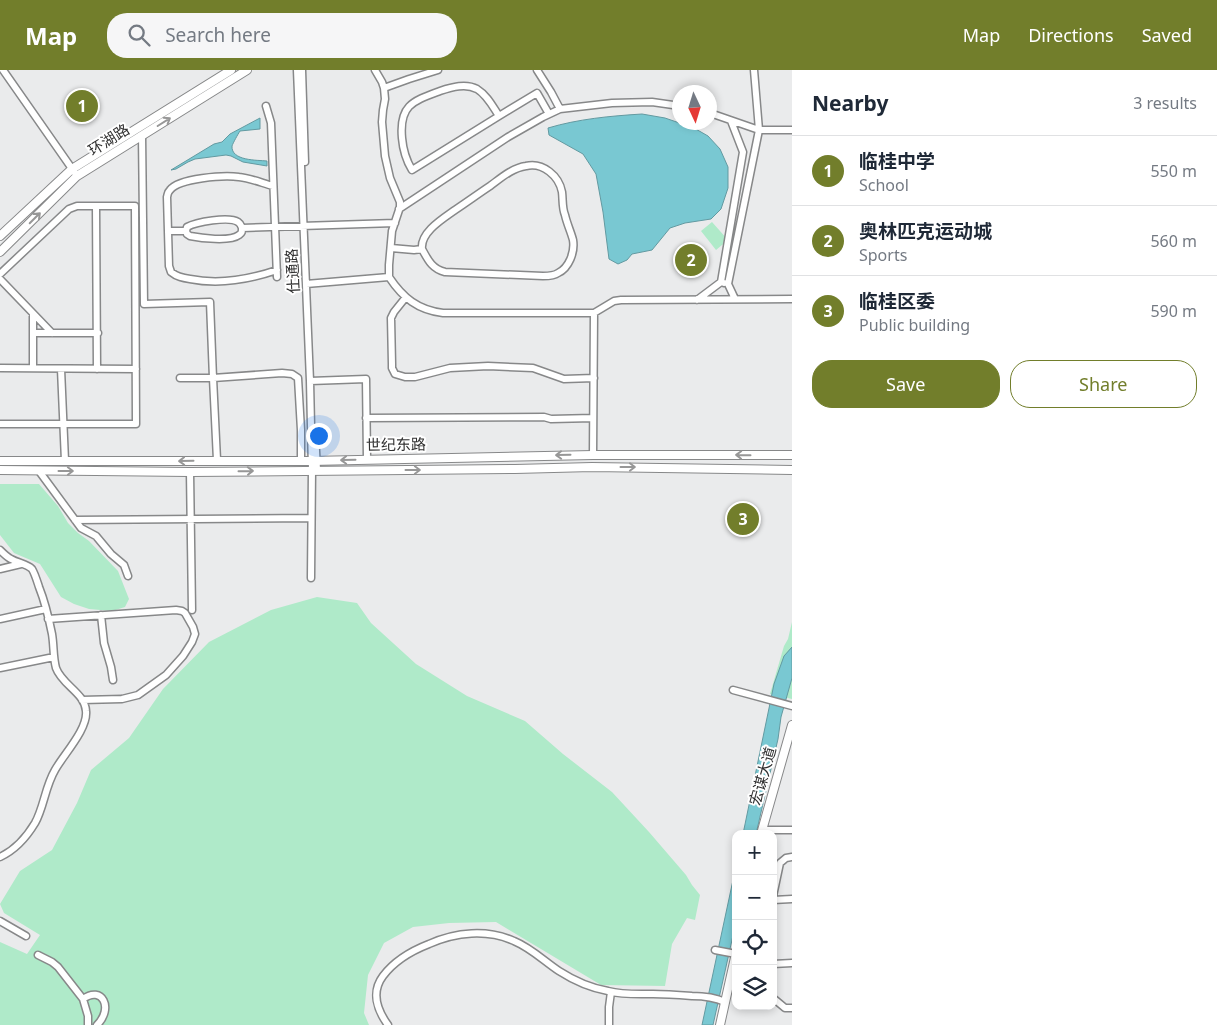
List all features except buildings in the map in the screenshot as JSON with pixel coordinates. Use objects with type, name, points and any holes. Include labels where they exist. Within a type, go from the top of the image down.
[{"type":"main road","name":"环湖路","points":[[0,236],[75,172],[231,70]]},
{"type":"main road","name":"环湖路","points":[[0,252],[75,172],[142,136],[247,70]]},
{"type":"main road","name":"世纪东路","points":[[0,461],[314,460],[720,454],[792,455]]},
{"type":"main road","points":[[720,454],[728,461],[724,468]]},
{"type":"main road","points":[[592,467],[593,455]]},
{"type":"main road","points":[[768,455],[763,458],[763,462],[769,470]]},
{"type":"main road","name":"世纪东路","points":[[0,470],[190,472],[592,467],[792,470]]},
{"type":"main road","name":"宏谋大道","points":[[765,830],[792,725]]},
{"type":"main road","points":[[765,830],[792,743]]},
{"type":"main road","points":[[720,1025],[722,1000],[733,965]]},
{"type":"main road","points":[[725,1025],[732,991]]},
{"type":"street","points":[[3,70],[75,172]]},
{"type":"street","name":"仕通路","points":[[297,70],[306,226]]},
{"type":"street","name":"仕通路","points":[[302,70],[314,460],[311,518],[312,578]]},
{"type":"street","points":[[375,70],[384,88],[385,99],[382,122],[385,156],[390,178],[400,202],[392,231],[389,277],[406,298],[419,307],[443,313],[594,313],[614,301],[621,300],[792,299]]},
{"type":"street","points":[[384,88],[409,78],[438,70]]},
{"type":"street","points":[[537,70],[560,109]]},
{"type":"street","points":[[697,300],[725,283],[759,130],[754,70]]},
{"type":"street","points":[[499,116],[484,95],[472,87],[463,86],[444,89],[424,97],[413,103],[402,116],[401,133],[407,162],[412,170],[537,94],[549,114]]},
{"type":"street","points":[[399,209],[508,138],[560,109],[612,103],[652,102],[672,105]]},
{"type":"street","points":[[266,106],[270,123],[275,227],[277,273],[222,282],[200,281],[172,274],[170,269],[168,231],[168,194],[171,188],[192,180],[226,176],[243,178],[273,186]]},
{"type":"street","points":[[717,116],[759,130],[792,130]]},
{"type":"street","points":[[731,121],[743,152],[725,283],[735,299]]},
{"type":"street","points":[[142,136],[144,304],[210,302],[217,460]]},
{"type":"street","points":[[529,165],[539,166],[558,179],[564,214],[570,228],[573,247],[572,256],[559,273],[543,276],[445,272],[434,268],[422,249],[422,242],[425,236],[440,220],[510,171],[529,165]]},
{"type":"street","points":[[0,274],[66,211],[77,206],[135,206],[136,424],[0,424]]},
{"type":"street","points":[[96,206],[97,369]]},
{"type":"street","points":[[220,220],[236,220],[241,224],[242,228],[241,233],[236,237],[220,239],[190,236],[186,231],[189,226],[220,220]]},
{"type":"street","points":[[242,228],[395,222]]},
{"type":"street","points":[[168,231],[186,231]]},
{"type":"street","points":[[391,248],[422,249]]},
{"type":"street","points":[[308,283],[389,277]]},
{"type":"street","points":[[0,279],[52,333]]},
{"type":"street","points":[[406,298],[391,318],[392,364],[394,372],[398,376],[409,378],[450,368],[488,366],[533,368],[564,379],[594,378]]},
{"type":"street","points":[[593,455],[594,313]]},
{"type":"street","points":[[33,314],[33,368]]},
{"type":"street","points":[[33,332],[98,333]]},
{"type":"street","points":[[0,368],[136,369]]},
{"type":"street","points":[[61,369],[65,461]]},
{"type":"street","points":[[180,378],[213,378],[282,373],[292,374],[298,378],[301,460]]},
{"type":"street","points":[[312,380],[366,379],[367,459]]},
{"type":"street","points":[[366,418],[593,418]]},
{"type":"street","points":[[39,471],[81,528],[96,536],[111,554],[124,565],[128,576]]},
{"type":"street","points":[[190,472],[192,610]]},
{"type":"street","points":[[75,520],[311,518]]},
{"type":"street","points":[[0,550],[8,557],[30,568],[33,572],[41,590],[46,609],[57,668],[62,678],[82,700],[86,708],[84,726],[49,781],[34,824],[18,845],[0,857]]},
{"type":"street","points":[[0,569],[22,564]]},
{"type":"street","points":[[0,619],[46,609]]},
{"type":"street","points":[[48,619],[180,610],[185,613],[190,621],[195,634],[190,646],[166,675],[138,695],[122,699],[82,700]]},
{"type":"street","points":[[101,616],[104,643],[110,660],[113,680]]},
{"type":"street","points":[[0,668],[54,657]]},
{"type":"street","points":[[733,690],[792,706]]},
{"type":"street","points":[[777,831],[792,830]]},
{"type":"street","points":[[777,877],[780,862],[792,857]]},
{"type":"street","points":[[777,900],[792,899]]},
{"type":"street","points":[[0,920],[26,936]]},
{"type":"street","points":[[388,1025],[379,1009],[376,995],[379,983],[389,968],[405,955],[417,949],[445,937],[468,934],[492,935],[515,942],[560,972],[601,990],[707,996],[722,1000]]},
{"type":"street","points":[[715,950],[732,953]]},
{"type":"street","points":[[38,955],[58,967],[83,999],[88,1016],[88,1025]]},
{"type":"street","points":[[777,964],[792,963]]},
{"type":"street","points":[[609,1025],[611,992]]},
{"type":"street","points":[[83,999],[93,994],[97,995],[104,1002],[106,1014],[97,1025]]},
{"type":"street","points":[[777,1001],[785,1008],[792,1008]]},
{"type":"green space","points":[[712,222],[728,240],[716,250],[701,231]]},
{"type":"green space","points":[[0,484],[39,484],[58,506],[68,523],[89,541],[118,571],[129,599],[125,607],[112,611],[89,609],[74,604],[61,597],[40,564],[14,553],[0,535]]},
{"type":"green space","points":[[317,597],[357,603],[371,623],[416,664],[467,696],[525,721],[563,754],[612,792],[649,832],[686,875],[700,895],[695,920],[687,918],[672,944],[665,986],[601,985],[496,922],[449,923],[413,927],[384,943],[368,975],[364,1013],[369,1025],[0,1025],[0,942],[27,954],[40,935],[4,913],[0,904],[20,871],[52,850],[77,803],[91,770],[129,738],[163,689],[209,642],[271,610]]},
{"type":"green space","points":[[792,622],[792,699],[770,694]]},
{"type":"water","points":[[642,114],[665,118],[672,120],[672,130],[698,130],[708,136],[720,149],[728,167],[728,188],[721,209],[711,219],[685,223],[670,228],[652,250],[632,254],[627,260],[618,264],[609,259],[596,174],[583,154],[549,135],[548,128],[594,118]]},
{"type":"water","points":[[260,118],[260,129],[240,131],[232,146],[236,155],[245,159],[267,161],[267,166],[243,162],[226,155],[195,159],[171,170],[214,144],[222,142],[230,134]]},
{"type":"water","points":[[792,647],[792,678],[781,717],[778,739],[757,830],[744,830],[774,684],[784,656]]},
{"type":"water","points":[[732,885],[732,940],[713,1025],[702,1025]]},
{"type":"place","name":"临桂中学","points":[[82,106]]},
{"type":"place","name":"奥林匹克运动城","points":[[691,260]]},
{"type":"place","name":"临桂区委","points":[[743,519]]}]
